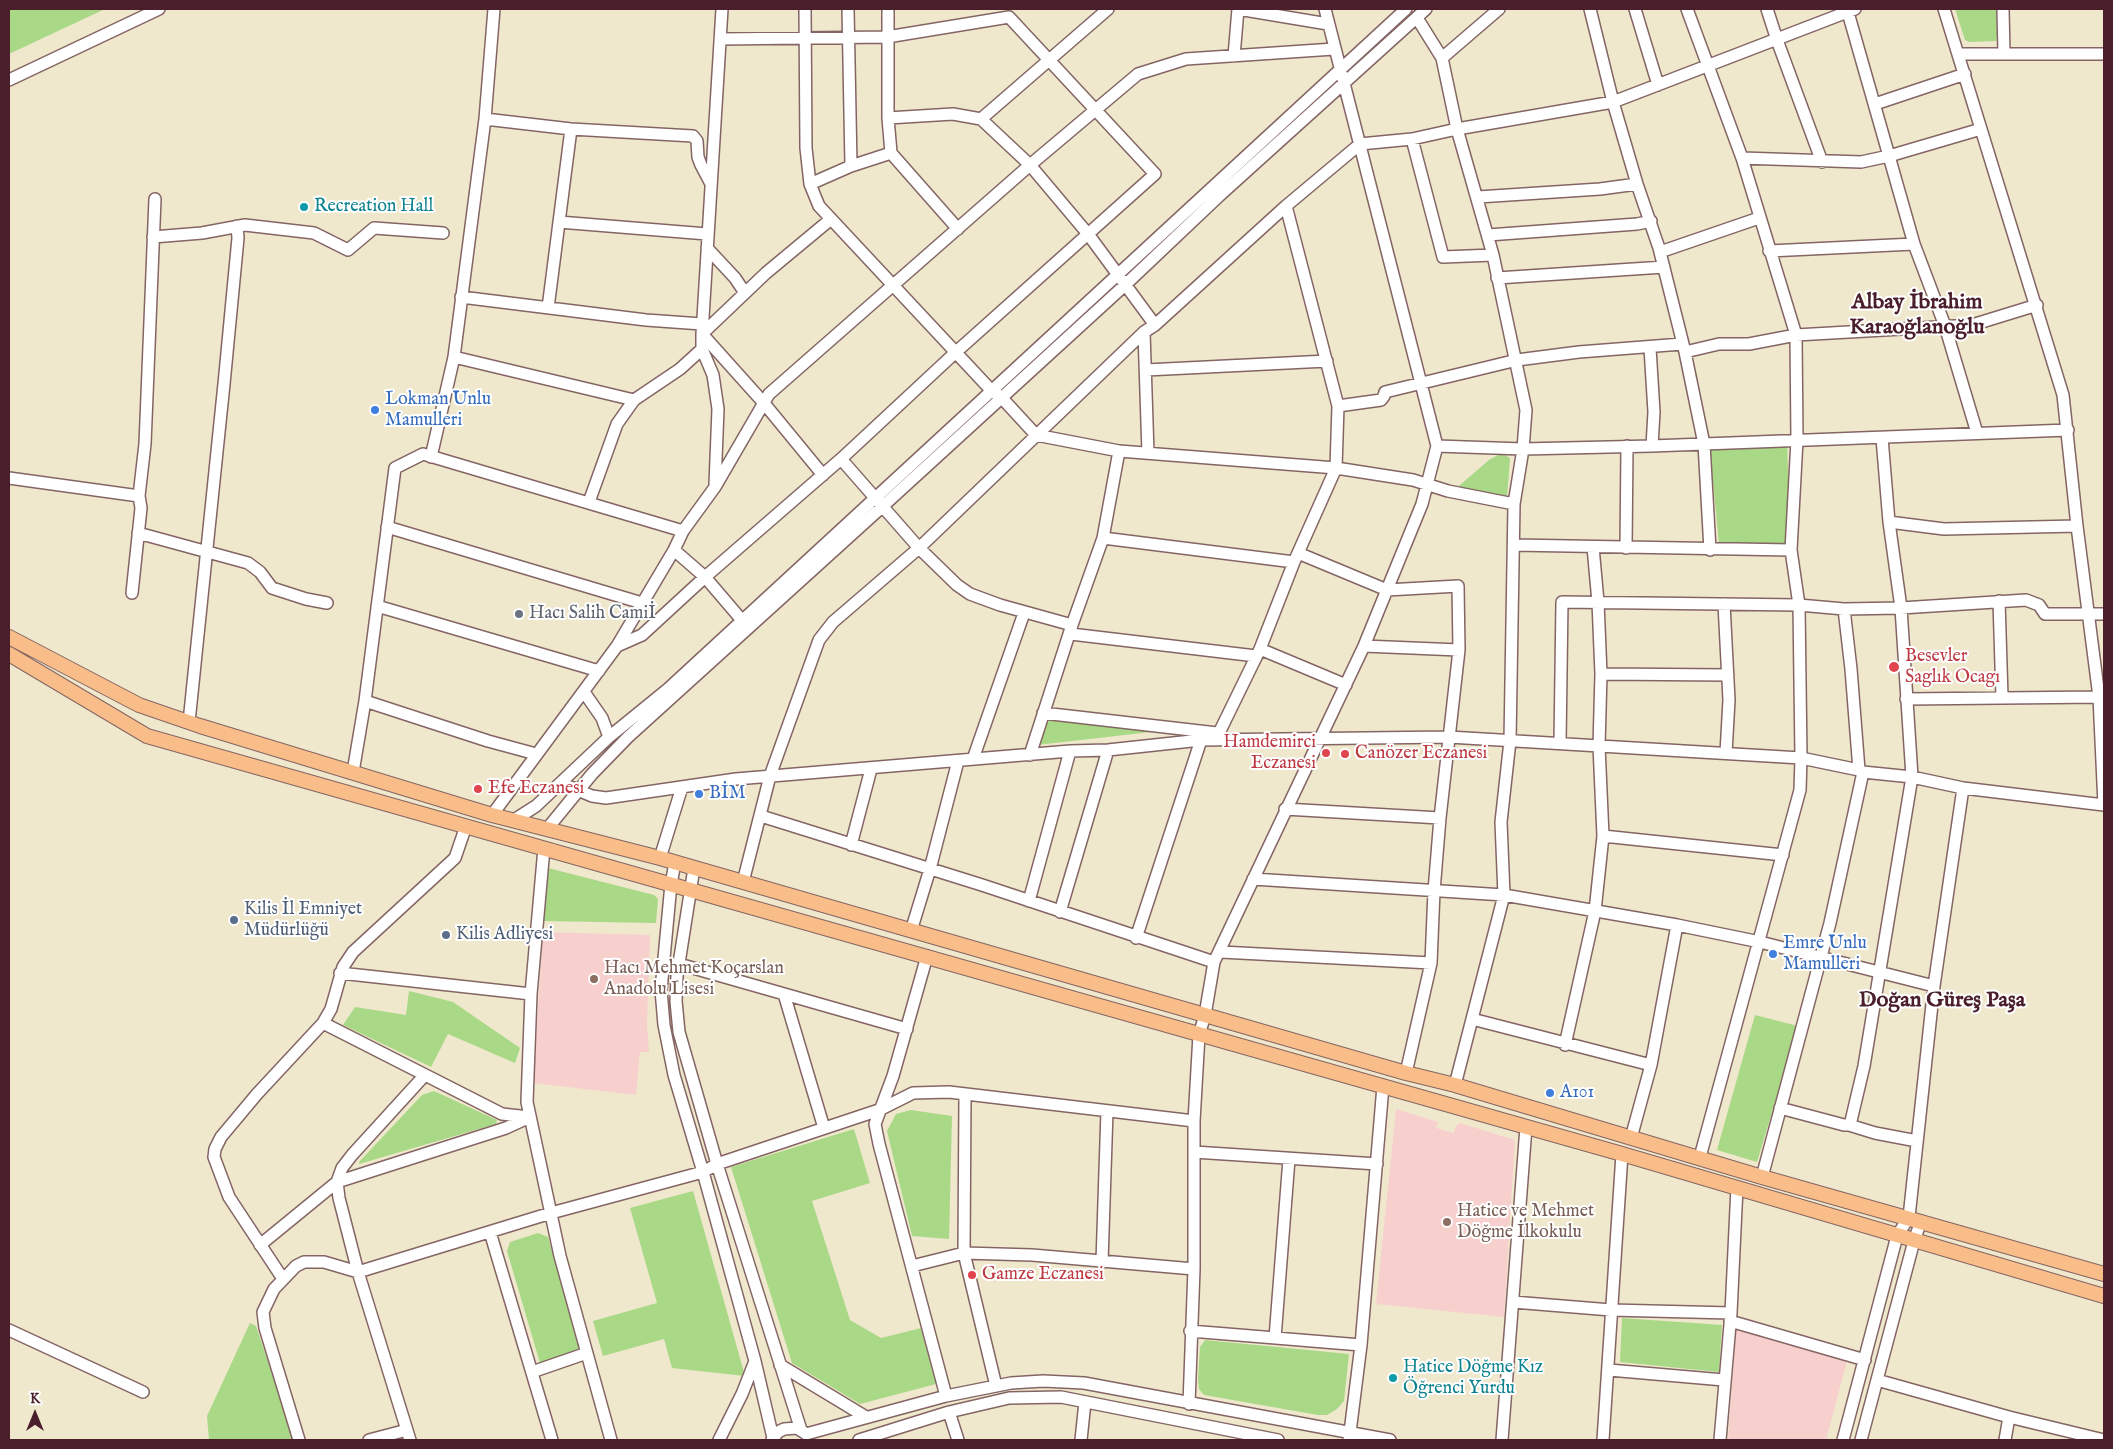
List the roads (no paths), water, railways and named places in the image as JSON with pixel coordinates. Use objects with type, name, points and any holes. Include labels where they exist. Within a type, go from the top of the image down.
[{"type":"main road","points":[[9,637],[139,705],[492,815],[660,858],[1406,1073],[1455,1085],[1762,1177],[2104,1274]]},
{"type":"main road","points":[[9,654],[147,736],[1622,1154],[2104,1296]]},
{"type":"street","points":[[9,80],[159,9]]},
{"type":"street","points":[[431,457],[454,357],[485,118],[494,9]]},
{"type":"street","points":[[715,487],[718,409],[713,375],[702,349],[702,329],[722,9]]},
{"type":"street","points":[[805,9],[806,148],[810,184],[819,206],[854,246],[894,284],[990,390],[1001,397],[1036,435],[1119,451],[1336,468],[1413,480],[1428,486],[1514,504]]},
{"type":"street","points":[[848,9],[851,166]]},
{"type":"street","points":[[888,9],[888,118],[891,153],[958,229]]},
{"type":"street","points":[[981,119],[1108,9]]},
{"type":"street","points":[[1234,56],[1238,9],[1328,24]]},
{"type":"street","points":[[1188,1404],[1194,1269],[1194,1121],[1199,1035],[1205,1015],[1214,962],[1221,952],[1285,810],[1364,646],[1428,486],[1437,446],[1324,9]]},
{"type":"street","points":[[547,829],[578,790],[628,737],[875,496],[1406,9]]},
{"type":"street","points":[[514,820],[536,806],[608,737],[668,689],[883,506],[1125,285],[1219,196],[1426,9]]},
{"type":"street","points":[[1442,58],[1499,9]]},
{"type":"street","points":[[1590,9],[1613,102],[1660,252],[1683,348],[1704,444],[1710,550]]},
{"type":"street","points":[[1635,9],[1658,85]]},
{"type":"street","points":[[1687,9],[1742,158],[1796,335],[1797,440],[1791,550],[1799,605],[1801,758],[1800,790],[1700,1158]]},
{"type":"street","points":[[1767,9],[1822,162]]},
{"type":"street","points":[[561,783],[592,796],[606,798],[736,779],[973,759],[1108,750],[1201,740],[1449,737],[1801,758],[1861,771],[1912,777],[1963,788],[2104,805],[2099,697],[2077,526],[2063,394],[1944,9]]},
{"type":"street","points":[[2003,9],[2004,54]]},
{"type":"street","points":[[743,882],[770,776],[819,640],[833,622],[919,548],[1144,332],[1155,325],[1286,206],[1360,144],[1412,139],[1457,129],[1613,102],[1777,40],[1850,10],[1914,244],[1945,326],[1977,433]]},
{"type":"street","points":[[616,646],[642,635],[841,459],[956,352],[1155,174],[1009,13],[887,37],[720,40]]},
{"type":"street","points":[[1417,18],[1442,58],[1457,129],[1478,197],[1493,255],[1517,360],[1526,410],[1523,449],[1514,504],[1510,741],[1501,822],[1504,895],[1455,1085]]},
{"type":"street","points":[[492,815],[616,646],[674,550],[683,531],[715,487],[769,394],[1030,165],[1138,74],[1186,59],[1334,49]]},
{"type":"street","points":[[1958,54],[2104,54]]},
{"type":"street","points":[[1875,104],[1965,74]]},
{"type":"street","points":[[888,118],[953,114],[981,119],[1030,165],[1088,234],[1155,325]]},
{"type":"street","points":[[485,118],[571,129],[693,136],[697,141],[698,157],[710,182]]},
{"type":"street","points":[[548,308],[571,129]]},
{"type":"street","points":[[1742,158],[1861,162],[1889,156],[1981,129]]},
{"type":"street","points":[[1412,139],[1443,257],[1493,255]]},
{"type":"street","points":[[810,184],[851,166],[891,153]]},
{"type":"street","points":[[1478,197],[1600,189],[1638,184]]},
{"type":"street","points":[[132,593],[141,508],[139,496],[145,444],[155,199]]},
{"type":"street","points":[[1201,740],[1219,733],[1258,652],[1296,558],[1336,468],[1338,406],[1286,206]]},
{"type":"street","points":[[1660,252],[1759,218]]},
{"type":"street","points":[[702,329],[831,219]]},
{"type":"street","points":[[1488,235],[1637,224],[1651,221]]},
{"type":"street","points":[[559,222],[707,234]]},
{"type":"street","points":[[154,237],[245,225],[314,232],[348,250],[374,228],[443,233]]},
{"type":"street","points":[[189,722],[224,384],[238,238],[237,226]]},
{"type":"street","points":[[1769,251],[1914,244]]},
{"type":"street","points":[[707,248],[735,278],[745,293]]},
{"type":"street","points":[[1498,278],[1664,267]]},
{"type":"street","points":[[462,297],[702,329],[823,475]]},
{"type":"street","points":[[1338,406],[1381,400],[1384,392],[1517,360],[1579,352],[1749,344],[1796,335],[1972,325],[2036,305]]},
{"type":"street","points":[[1144,332],[1148,453]]},
{"type":"street","points":[[1650,348],[1654,412],[1652,446]]},
{"type":"street","points":[[589,502],[616,424],[634,400],[680,369],[702,349]]},
{"type":"street","points":[[454,357],[634,400]]},
{"type":"street","points":[[1146,370],[1327,362]]},
{"type":"street","points":[[1437,446],[1523,449],[1652,446],[2068,430]]},
{"type":"street","points":[[1849,1125],[1864,1066],[1912,777],[1901,608],[1889,522],[1882,438]]},
{"type":"street","points":[[1626,548],[1627,446]]},
{"type":"street","points":[[1030,755],[1103,538],[1119,451]]},
{"type":"street","points":[[353,772],[365,701],[395,468],[424,454],[683,531]]},
{"type":"street","points":[[841,459],[919,548],[957,585],[970,594],[1072,630],[1258,652],[1346,685]]},
{"type":"street","points":[[9,478],[139,496]]},
{"type":"street","points":[[1889,522],[1944,529],[2077,526]]},
{"type":"street","points":[[387,527],[642,604]]},
{"type":"street","points":[[138,533],[252,566],[268,584],[277,590],[327,604]]},
{"type":"street","points":[[1103,538],[1296,558],[1387,590],[1458,586],[1459,650],[1440,818],[1431,963],[1406,1073]]},
{"type":"street","points":[[1514,545],[1791,550]]},
{"type":"street","points":[[1565,1044],[1595,911],[1603,836],[1599,746],[1598,602],[1593,547]]},
{"type":"street","points":[[674,550],[705,578],[745,624]]},
{"type":"street","points":[[1560,743],[1562,602],[1799,605],[1844,609],[1901,608],[2026,600],[2039,605],[2044,614],[2104,614]]},
{"type":"street","points":[[1999,601],[2002,697]]},
{"type":"street","points":[[1724,604],[1728,675],[1726,753]]},
{"type":"street","points":[[377,606],[599,671]]},
{"type":"street","points":[[1762,1177],[1821,956],[1861,771],[1844,609]]},
{"type":"street","points":[[973,759],[1024,613]]},
{"type":"street","points":[[1364,646],[1459,650]]},
{"type":"street","points":[[1600,674],[1728,675]]},
{"type":"street","points":[[584,692],[602,718],[608,737]]},
{"type":"street","points":[[1906,699],[2099,697]]},
{"type":"street","points":[[365,701],[488,741],[536,754]]},
{"type":"street","points":[[1043,713],[1219,733]]},
{"type":"street","points":[[1136,938],[1201,740]]},
{"type":"street","points":[[1060,912],[1108,750]]},
{"type":"street","points":[[1030,900],[1070,752]]},
{"type":"street","points":[[911,930],[930,869],[958,761]]},
{"type":"street","points":[[852,845],[871,769]]},
{"type":"street","points":[[660,858],[682,787]]},
{"type":"street","points":[[1861,1440],[1914,1241],[1917,1142],[1934,986],[1963,788]]},
{"type":"street","points":[[1285,810],[1440,818]]},
{"type":"street","points":[[761,816],[1030,900],[1136,938],[1214,962]]},
{"type":"street","points":[[283,1279],[229,1197],[214,1157],[215,1149],[222,1137],[256,1094],[323,1023],[331,1009],[340,973],[353,952],[455,858],[466,826]]},
{"type":"street","points":[[1603,836],[1783,855]]},
{"type":"street","points":[[544,848],[531,994],[527,1102],[560,1256],[611,1440]]},
{"type":"street","points":[[675,863],[671,884],[661,990],[664,1025],[674,1075],[755,1361],[773,1439],[784,1429],[790,1428],[806,1435],[946,1396],[1011,1383],[1043,1381],[1084,1383],[1349,1436],[1390,1440]]},
{"type":"street","points":[[694,868],[679,964],[676,1001],[680,1032],[717,1164],[780,1365],[806,1435]]},
{"type":"street","points":[[1253,879],[1504,895],[1677,925],[1760,942],[1934,986]]},
{"type":"street","points":[[1632,1138],[1651,1065],[1677,925]]},
{"type":"street","points":[[1221,952],[1431,963]]},
{"type":"street","points":[[927,956],[893,1076],[875,1124],[946,1396]]},
{"type":"street","points":[[679,964],[907,1029]]},
{"type":"street","points":[[340,973],[531,994]]},
{"type":"street","points":[[784,994],[824,1128]]},
{"type":"street","points":[[1472,1019],[1651,1065]]},
{"type":"street","points":[[323,1023],[502,1114],[530,1117]]},
{"type":"street","points":[[369,1440],[409,1435],[358,1272],[339,1198],[337,1182],[342,1168],[352,1155],[424,1076]]},
{"type":"street","points":[[1349,1436],[1362,1345],[1383,1086]]},
{"type":"street","points":[[299,1440],[265,1328],[263,1312],[274,1289],[296,1266],[304,1262],[324,1262],[358,1272],[551,1213],[703,1172],[717,1164],[879,1110],[913,1093],[950,1092],[1194,1121]]},
{"type":"street","points":[[965,1094],[964,1253],[996,1386]]},
{"type":"street","points":[[1780,1108],[1917,1142]]},
{"type":"street","points":[[1102,1262],[1107,1111]]},
{"type":"street","points":[[260,1245],[337,1182],[506,1128],[530,1117]]},
{"type":"street","points":[[1502,1440],[1526,1127]]},
{"type":"street","points":[[1194,1152],[1377,1164]]},
{"type":"street","points":[[1603,1440],[1622,1154]]},
{"type":"street","points":[[1275,1338],[1289,1159]]},
{"type":"street","points":[[1720,1440],[1730,1317],[1737,1188]]},
{"type":"street","points":[[1843,1440],[1897,1236],[1915,1219]]},
{"type":"street","points":[[490,1232],[552,1440]]},
{"type":"street","points":[[912,1266],[964,1253],[1032,1255],[1194,1269]]},
{"type":"street","points":[[1513,1302],[1730,1317],[1864,1360]]},
{"type":"street","points":[[9,1330],[143,1392]]},
{"type":"street","points":[[1190,1331],[1362,1345]]},
{"type":"street","points":[[532,1372],[587,1353]]},
{"type":"street","points":[[719,1440],[742,1394],[755,1361]]},
{"type":"street","points":[[780,1365],[866,1418]]},
{"type":"street","points":[[1609,1370],[1724,1380]]},
{"type":"street","points":[[1877,1380],[2009,1417],[2104,1440]]},
{"type":"street","points":[[859,1440],[949,1412],[1009,1398],[1062,1397],[1218,1435],[1278,1440]]},
{"type":"street","points":[[1081,1440],[1085,1402]]},
{"type":"street","points":[[949,1412],[958,1440]]},
{"type":"street","points":[[2005,1440],[2009,1417]]},
{"type":"place","name":"Recreation Hall","points":[[304,207]]},
{"type":"place","name":"Lokman Unlu Mamulleri","points":[[375,410]]},
{"type":"place","name":"Hacı Salih Camiİ","points":[[519,614]]},
{"type":"place","name":"Besevler Saglık Ocagı","points":[[1894,667]]},
{"type":"place","name":"Hamdemirci Eczanesi","points":[[1326,753]]},
{"type":"place","name":"Canözer Eczanesi","points":[[1345,754]]},
{"type":"place","name":"Efe Eczanesi","points":[[478,789]]},
{"type":"place","name":"BİM","points":[[699,794]]},
{"type":"place","name":"Kilis İl Emniyet Müdürlüğü","points":[[234,920]]},
{"type":"place","name":"Kilis Adliyesi","points":[[446,935]]},
{"type":"place","name":"Emre Unlu Mamulleri","points":[[1773,954]]},
{"type":"place","name":"Hacı Mehmet Koçarslan Anadolu Lisesi","points":[[594,979]]},
{"type":"place","name":"A101","points":[[1550,1093]]},
{"type":"place","name":"Hatice ve Mehmet Döğme İlkokulu","points":[[1447,1222]]},
{"type":"place","name":"Gamze Eczanesi","points":[[972,1275]]},
{"type":"place","name":"Hatice Döğme Kız Öğrenci Yurdu","points":[[1393,1378]]},
{"type":"district","name":"Albay İbrahim Karaoğlanoğlu","points":[[1917,316]]},
{"type":"district","name":"Doğan Güreş Paşa","points":[[1942,1001]]}]
